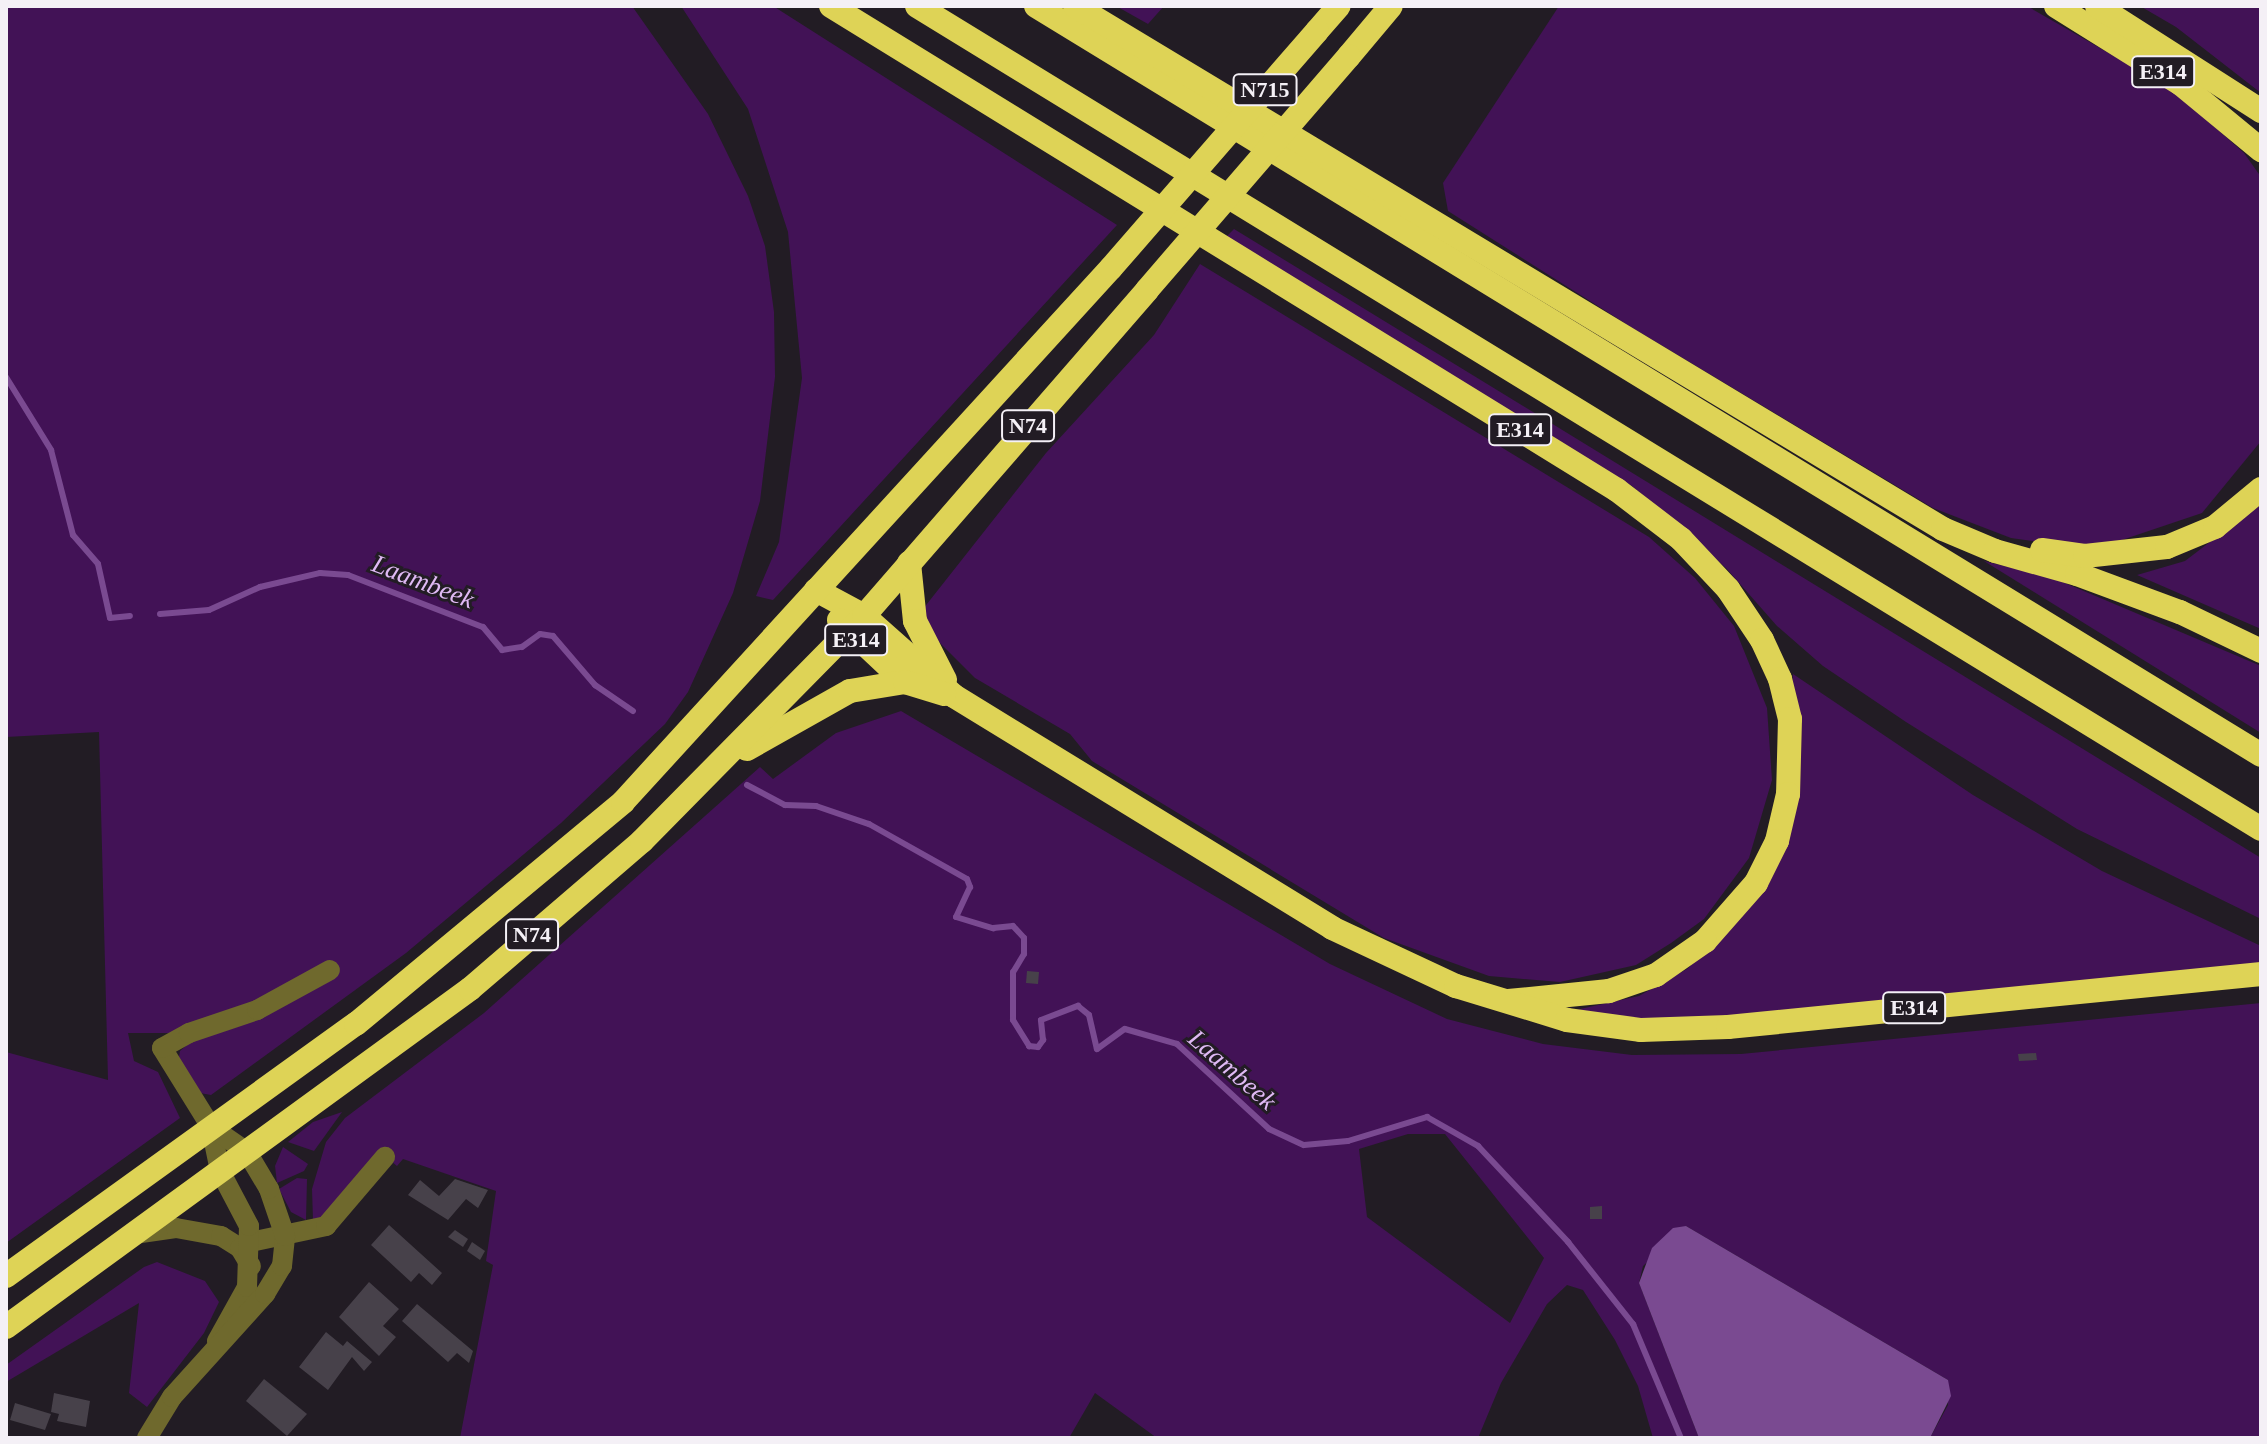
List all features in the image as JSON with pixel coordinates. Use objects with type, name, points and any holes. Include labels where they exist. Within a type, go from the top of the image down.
[{"type":"highway","name":"E314","points":[[831,6],[1617,490],[1681,539],[1728,589],[1768,653],[1790,719],[1788,794],[1777,841],[1756,883],[1705,941],[1656,975],[1609,991],[1508,1001]]},
{"type":"highway","name":"E314","points":[[917,6],[2261,829]]},
{"type":"highway","points":[[1036,6],[2261,755]]},
{"type":"highway","points":[[1075,6],[1967,541],[2180,612],[2261,651]]},
{"type":"highway","name":"N715","points":[[1214,149],[1339,6]]},
{"type":"highway","name":"N715","points":[[1250,171],[1391,6]]},
{"type":"highway","name":"E314","points":[[2056,6],[2181,84],[2261,150]]},
{"type":"highway","name":"E314","points":[[2097,6],[2261,111]]},
{"type":"highway","name":"N74","points":[[6,1276],[356,1024],[623,802],[1111,268],[1214,149]]},
{"type":"highway","name":"N74","points":[[6,1327],[470,989],[642,841],[724,762],[856,624],[1250,171]]},
{"type":"highway","points":[[1919,514],[2059,554],[2116,555],[2185,541],[2228,519],[2261,489]]},
{"type":"highway","name":"E314","points":[[909,563],[910,599],[920,636],[954,696]]},
{"type":"highway","name":"E314","points":[[816,590],[856,624],[954,696],[1332,928],[1404,966],[1567,1020],[1641,1030],[1728,1027],[2261,974]]},
{"type":"highway","name":"E314","points":[[856,624],[905,682]]},
{"type":"highway","name":"E314","points":[[808,714],[850,691],[905,682],[954,696]]},
{"type":"highway","name":"N74","points":[[724,762],[808,714]]},
{"type":"street","points":[[217,1341],[247,1287],[251,1266],[250,1242],[242,1208],[220,1171],[211,1127],[162,1048],[189,1033],[257,1010],[330,970]]},
{"type":"street","points":[[147,1438],[172,1397],[217,1341],[265,1294],[282,1266],[285,1236],[269,1189],[247,1152],[211,1127]]},
{"type":"street","points":[[250,1242],[326,1226],[385,1157]]},
{"type":"street","points":[[134,1234],[176,1228],[221,1236],[240,1248],[251,1266]]},
{"type":"shaded area","points":[[6,6],[632,6],[708,114],[748,196],[765,246],[774,312],[775,377],[760,501],[733,593],[688,692],[665,724],[561,823],[406,953],[211,1095],[200,1093],[178,1063],[180,1051],[194,1039],[192,1033],[128,1033],[134,1061],[158,1072],[180,1118],[6,1243],[6,1052],[108,1080],[99,732],[6,737]]},
{"type":"shaded area","points":[[681,6],[773,6],[1117,225],[773,600],[756,596],[779,542],[802,378],[788,232],[748,109]]},
{"type":"shaded area","points":[[1116,6],[1164,6],[1148,24]]},
{"type":"shaded area","points":[[1559,6],[2027,6],[2173,90],[2244,153],[2261,177],[2261,441],[2202,513],[2110,544],[2067,546],[2011,538],[1933,508],[1631,327],[1448,211],[1443,183]]},
{"type":"shaded area","points":[[2140,6],[2261,6],[2261,93],[2176,27]]},
{"type":"shaded area","points":[[1234,229],[2261,858],[2261,919],[2077,829],[1906,722],[1823,666],[1777,626],[1726,568],[1632,486],[1225,238]]},
{"type":"shaded area","points":[[1200,264],[1649,537],[1695,578],[1734,626],[1767,708],[1772,780],[1749,858],[1704,919],[1636,965],[1560,982],[1489,976],[1384,938],[1092,761],[1070,734],[975,678],[930,633],[923,609],[1046,453],[1154,335]]},
{"type":"shaded area","points":[[2261,503],[2261,629],[2137,575],[2185,561]]},
{"type":"shaded area","points":[[1984,561],[2053,578],[2261,666],[2261,733]]},
{"type":"shaded area","points":[[1793,674],[1973,795],[2102,871],[2261,946],[2261,967],[1723,1018],[1601,1018],[1571,1011],[1639,996],[1687,969],[1734,925],[1773,875]]},
{"type":"shaded area","points":[[901,711],[1330,964],[1447,1019],[1543,1044],[1632,1055],[1741,1054],[2261,1003],[2261,1438],[1930,1438],[1948,1405],[1948,1380],[1686,1226],[1643,1266],[1639,1283],[1699,1438],[1653,1438],[1638,1386],[1615,1340],[1583,1290],[1567,1285],[1547,1304],[1501,1383],[1478,1438],[1157,1438],[1095,1393],[1069,1438],[460,1438],[493,1265],[486,1261],[496,1191],[403,1159],[397,1166],[379,1151],[322,1218],[313,1220],[312,1189],[326,1142],[345,1118],[484,1013],[760,767],[773,779],[836,733]],"holes":[[[1408,1134],[1445,1134],[1544,1258],[1510,1323],[1367,1217],[1359,1149]]]},
{"type":"shaded area","points":[[342,1112],[314,1151],[288,1142],[313,1122]]},
{"type":"shaded area","points":[[283,1147],[308,1164],[304,1171],[277,1183],[275,1166]]},
{"type":"shaded area","points":[[297,1178],[307,1179],[306,1220],[291,1212],[279,1189]]},
{"type":"shaded area","points":[[1686,1226],[1948,1380],[1951,1396],[1930,1438],[1699,1438],[1639,1283],[1652,1248],[1673,1228]]},
{"type":"shaded area","points":[[157,1262],[205,1281],[219,1302],[204,1333],[147,1407],[129,1393],[139,1303],[6,1382],[6,1365],[144,1267]]},
{"type":"building","points":[[1027,971],[1039,972],[1038,984],[1026,983]]},
{"type":"building","points":[[2036,1053],[2037,1060],[2019,1061],[2018,1054]]},
{"type":"building","points":[[455,1179],[488,1190],[478,1208],[466,1199],[448,1220],[408,1195],[420,1180],[439,1196]]},
{"type":"building","points":[[1602,1206],[1602,1219],[1590,1219],[1590,1207]]},
{"type":"building","points":[[389,1225],[442,1273],[432,1285],[419,1273],[411,1282],[371,1245]]},
{"type":"building","points":[[455,1230],[468,1239],[463,1247],[448,1237]]},
{"type":"building","points":[[472,1242],[485,1251],[480,1260],[467,1251]]},
{"type":"building","points":[[369,1282],[399,1309],[383,1326],[396,1337],[379,1356],[339,1317]]},
{"type":"building","points":[[417,1304],[473,1351],[469,1363],[457,1353],[448,1362],[402,1321]]},
{"type":"building","points":[[326,1332],[343,1346],[347,1341],[372,1362],[364,1371],[352,1357],[328,1390],[299,1367]]},
{"type":"building","points":[[264,1379],[307,1414],[287,1436],[246,1401]]},
{"type":"building","points":[[54,1393],[90,1401],[86,1427],[57,1421],[59,1414],[51,1412]]},
{"type":"building","points":[[15,1403],[51,1414],[45,1430],[10,1420]]},
{"type":"waterway","name":"Laambeek","points":[[6,377],[51,450],[73,535],[98,564],[110,618],[130,616]]},
{"type":"waterway","name":"Laambeek","points":[[160,614],[209,610],[260,587],[320,573],[348,575],[483,627],[502,650],[522,647],[540,634],[553,636],[595,685],[633,711]]},
{"type":"waterway","name":"Laambeek","points":[[747,785],[785,805],[816,806],[869,824],[967,879],[970,887],[956,917],[993,928],[1013,926],[1024,938],[1024,954],[1013,972],[1013,1020],[1029,1046],[1038,1047],[1043,1040],[1041,1020],[1078,1006],[1089,1015],[1097,1049],[1125,1029],[1177,1044],[1269,1129],[1304,1145],[1348,1141],[1427,1117],[1478,1146],[1568,1242],[1633,1324],[1681,1438]]}]
